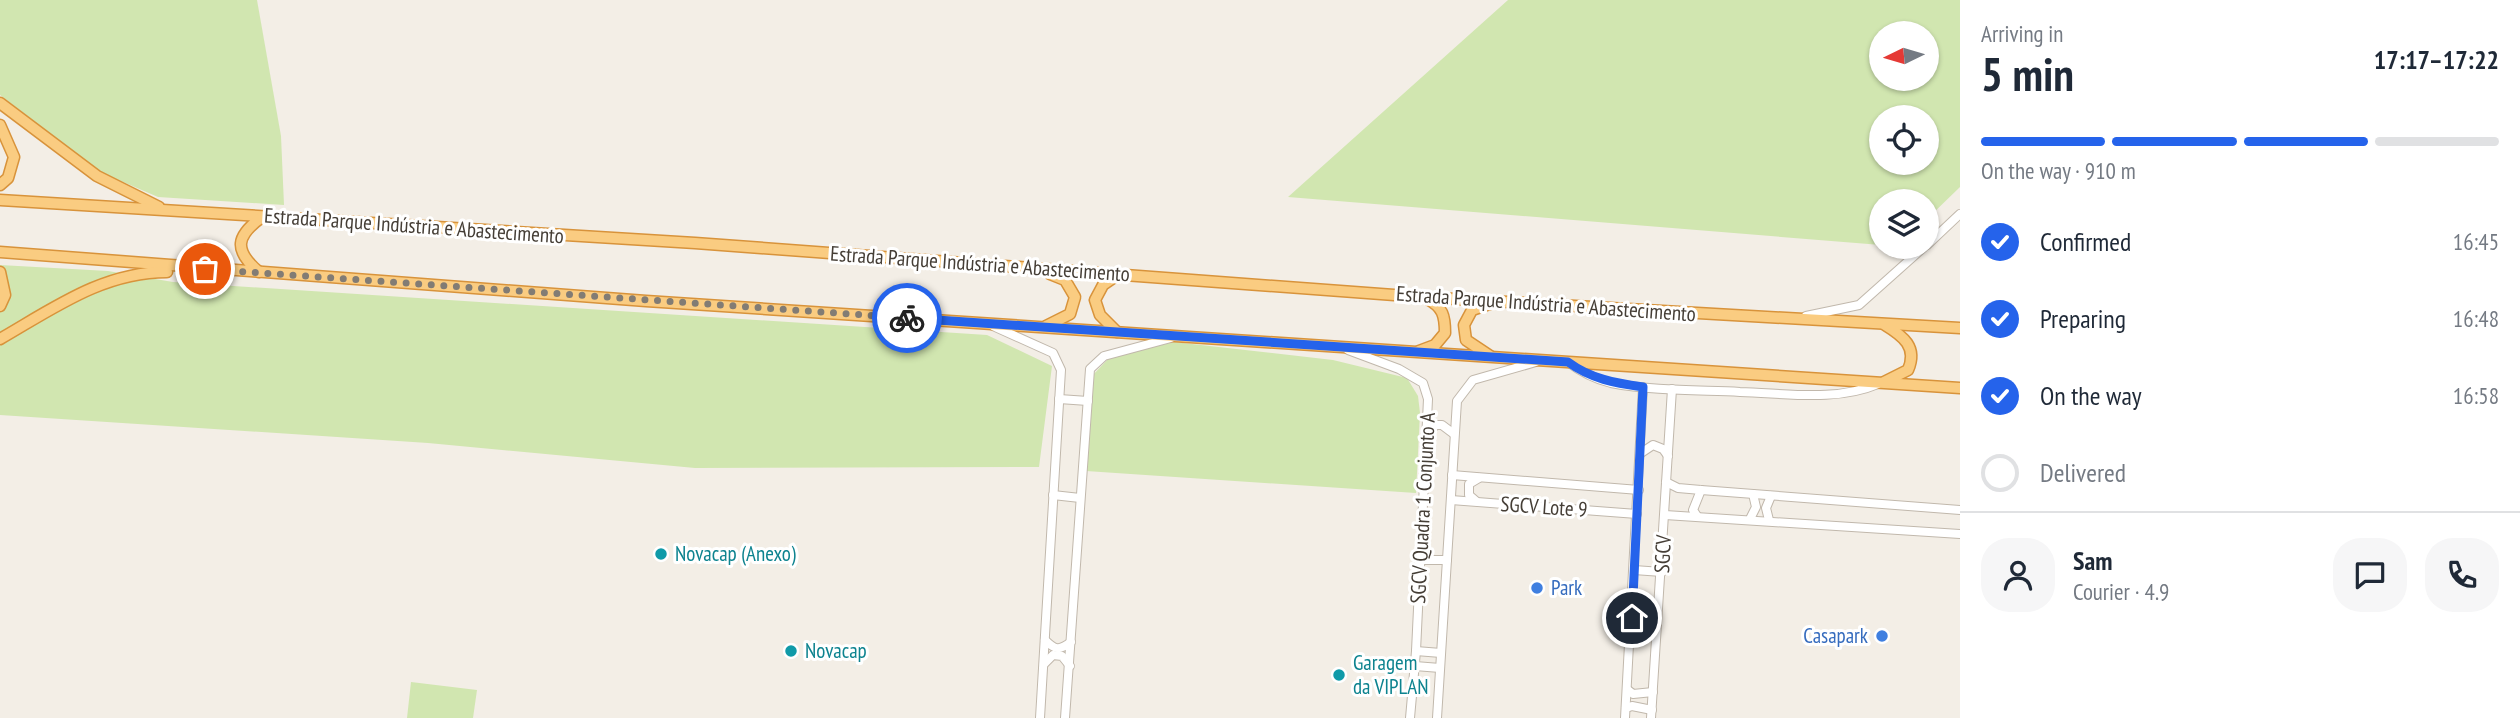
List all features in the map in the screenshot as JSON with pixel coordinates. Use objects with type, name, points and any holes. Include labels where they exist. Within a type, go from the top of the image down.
[{"type":"highway","points":[[0,103],[97,176],[125,193],[168,211]]},
{"type":"highway","points":[[0,125],[14,157],[8,178],[0,185]]},
{"type":"highway","name":"Estrada Parque Indústria e Abastecimento","points":[[0,200],[695,243],[1421,297],[1718,315],[1803,316],[1960,328]]},
{"type":"highway","points":[[258,272],[243,256],[240,247],[247,228],[262,217]]},
{"type":"highway","points":[[0,252],[233,272]]},
{"type":"highway","points":[[1040,270],[1065,280],[1075,297],[1070,314],[1043,327]]},
{"type":"highway","points":[[0,272],[5,295],[0,306]]},
{"type":"highway","points":[[0,339],[71,298],[130,274],[258,272],[1345,349],[1960,388]]},
{"type":"highway","points":[[1117,332],[1100,314],[1095,300],[1097,292],[1119,274]]},
{"type":"highway","points":[[1413,353],[1435,345],[1445,333],[1445,317],[1437,304],[1421,297]]},
{"type":"highway","points":[[1498,301],[1472,310],[1464,325],[1466,340],[1474,348],[1499,358]]},
{"type":"highway","points":[[1878,384],[1908,370],[1912,361],[1912,349],[1908,342],[1881,323]]},
{"type":"street","points":[[1939,234],[1960,215]]},
{"type":"street","points":[[1803,316],[1859,305],[1911,259]]},
{"type":"street","points":[[988,323],[1053,353],[1061,370],[1040,718]]},
{"type":"street","points":[[1065,718],[1090,369],[1104,356],[1176,337]]},
{"type":"street","name":"SGCV Quadra 1 Conjunto A","points":[[1345,349],[1399,369],[1423,383],[1428,399],[1416,651],[1410,718]]},
{"type":"street","name":"SGCV Quadra 1 Conjunto A","points":[[1437,718],[1457,401],[1473,380],[1542,361]]},
{"type":"street","points":[[1568,362],[1583,373],[1609,382],[1672,390],[1822,395],[1861,391],[1878,384]]},
{"type":"street","name":"SGCV","points":[[1625,718],[1643,387]]},
{"type":"street","name":"SGCV","points":[[1652,714],[1672,390]]},
{"type":"street","points":[[1059,398],[1088,401]]},
{"type":"street","points":[[1426,434],[1436,425],[1442,425],[1454,434]]},
{"type":"street","points":[[1641,453],[1653,445],[1663,449],[1668,456]]},
{"type":"street","name":"SGCV Lote 9","points":[[1452,475],[1639,490]]},
{"type":"street","points":[[1477,502],[1469,495],[1469,484],[1479,478]]},
{"type":"street","points":[[1666,482],[1678,488],[1960,510]]},
{"type":"street","points":[[1697,516],[1693,510],[1694,500],[1701,490]]},
{"type":"street","points":[[1750,519],[1756,507],[1753,494]]},
{"type":"street","points":[[1053,495],[1080,498]]},
{"type":"street","points":[[1769,520],[1766,508],[1771,496]]},
{"type":"street","name":"SGCV Lote 9","points":[[1451,500],[1637,514]]},
{"type":"street","points":[[1665,515],[1960,534]]},
{"type":"street","points":[[1419,560],[1447,561]]},
{"type":"street","points":[[1634,570],[1662,572]]},
{"type":"street","points":[[1045,640],[1054,649],[1061,649],[1070,642]]},
{"type":"street","points":[[1416,651],[1441,653]]},
{"type":"street","points":[[1044,664],[1053,655],[1062,656],[1070,666]]},
{"type":"street","points":[[1415,666],[1440,668]]},
{"type":"street","points":[[1628,690],[1633,694],[1653,692]]},
{"type":"street","points":[[1626,708],[1632,706],[1652,714]]},
{"type":"green space","points":[[0,0],[257,0],[281,136],[284,205],[158,197],[100,172],[0,95]]},
{"type":"green space","points":[[1508,0],[1960,0],[1960,187],[1939,207],[1939,189],[1869,189],[1869,244],[1288,197]]},
{"type":"green space","points":[[0,265],[108,271],[173,282],[987,335],[1052,366],[1039,467],[695,468],[428,443],[0,415]]},
{"type":"green space","points":[[1174,342],[1333,360],[1407,378],[1418,396],[1420,413],[1416,493],[1086,471],[1092,376],[1109,358]]},
{"type":"green space","points":[[411,682],[477,690],[473,718],[407,718]]},
{"type":"way so far","points":[[205,269],[907,318]]},
{"type":"place","name":"Novacap (Anexo)","points":[[661,554]]},
{"type":"place","name":"Park","points":[[1537,588]]},
{"type":"place","name":"Casapark","points":[[1882,636]]},
{"type":"place","name":"Novacap","points":[[791,651]]},
{"type":"place","name":"Garagem da VIPLAN","points":[[1339,675]]},
{"type":"route","points":[[907,318],[1568,362],[1583,373],[1609,382],[1643,387],[1632,618]]}]
